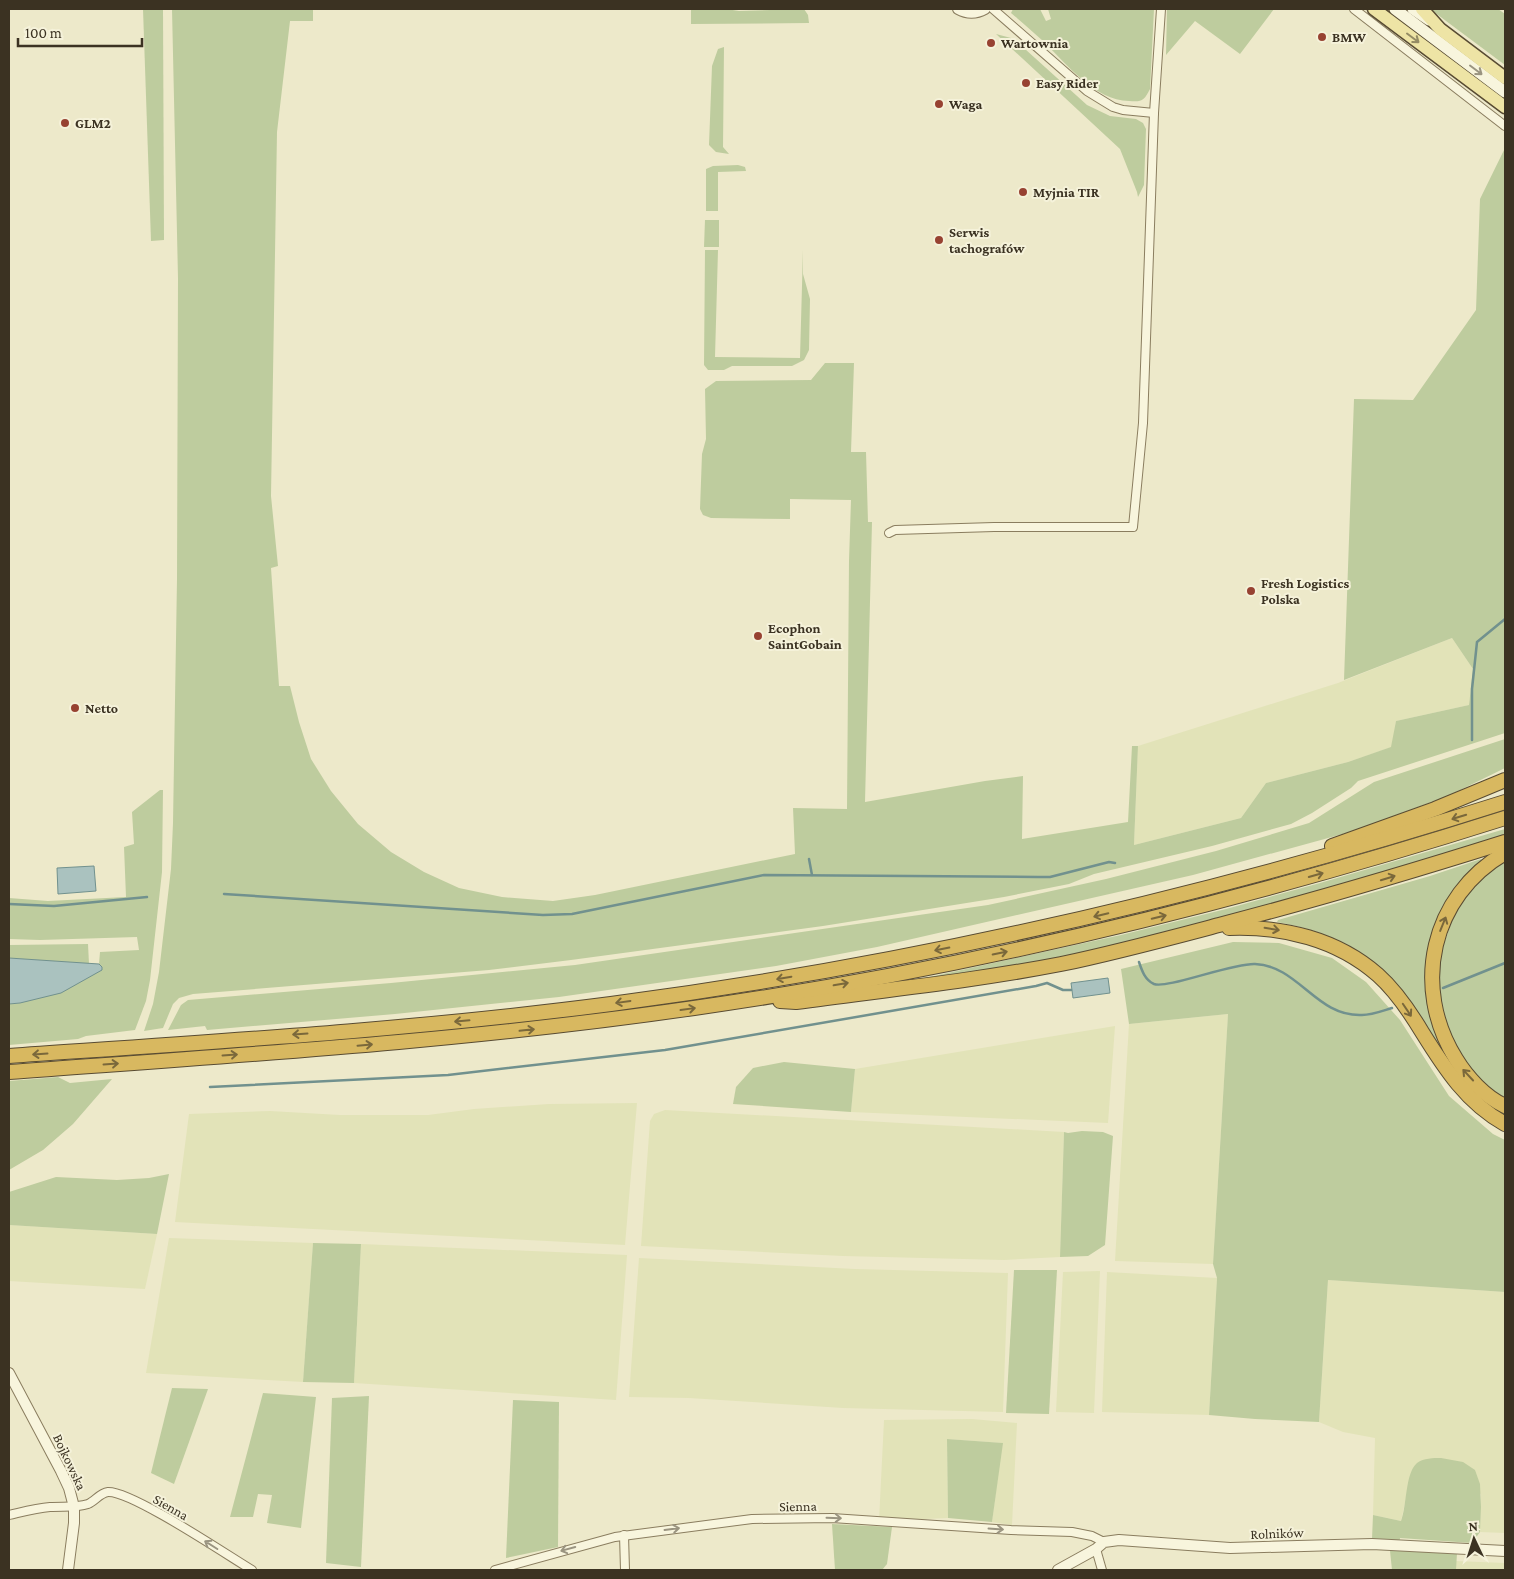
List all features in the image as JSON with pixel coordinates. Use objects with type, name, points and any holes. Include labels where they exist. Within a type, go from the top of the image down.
[{"type":"highway","points":[[1216,887],[1403,821],[1505,780]]},
{"type":"highway","points":[[9,1056],[483,1019],[610,1004],[764,982],[884,961],[998,938],[1216,887],[1367,845],[1505,802]]},
{"type":"highway","points":[[9,1072],[455,1037],[550,1027],[741,1001],[931,967],[1114,928],[1300,880],[1505,818]]},
{"type":"highway","points":[[741,1001],[796,1002],[1006,973],[1097,956],[1387,879],[1505,842]]},
{"type":"highway","points":[[1505,853],[1477,874],[1453,904],[1444,921],[1437,941],[1432,965],[1432,986],[1439,1026],[1450,1049],[1463,1070],[1480,1088],[1505,1106]]},
{"type":"highway","points":[[1206,928],[1264,928],[1304,934],[1336,947],[1362,962],[1379,976],[1399,998],[1451,1078],[1471,1100],[1505,1124]]},
{"type":"main road","points":[[1374,9],[1505,107]]},
{"type":"main road","points":[[1395,9],[1505,92]]},
{"type":"main road","points":[[1414,9],[1505,78]]},
{"type":"main road","points":[[1422,9],[1440,29]]},
{"type":"street","points":[[958,9],[968,13],[976,13],[985,9]]},
{"type":"street","points":[[993,9],[1087,91],[1113,107],[1123,110],[1154,113]]},
{"type":"street","points":[[889,533],[895,530],[994,527],[1132,527],[1143,423],[1154,113],[1161,9]]},
{"type":"street","points":[[1354,9],[1505,126]]},
{"type":"street","name":"Bojkowska","points":[[9,1374],[62,1471],[69,1488],[74,1507],[74,1523],[68,1570]]},
{"type":"street","name":"Sienna","points":[[74,1507],[89,1504],[105,1492],[115,1492],[169,1519],[252,1570]]},
{"type":"street","points":[[9,1515],[52,1507],[74,1507]]},
{"type":"street","name":"Sienna","points":[[495,1570],[624,1535],[752,1519],[832,1518],[1011,1530],[1072,1532],[1092,1536],[1100,1546]]},
{"type":"street","points":[[624,1535],[625,1570]]},
{"type":"street","name":"Rolników","points":[[1058,1570],[1100,1546],[1119,1540],[1230,1548],[1372,1544],[1505,1552]]},
{"type":"street","points":[[1100,1546],[1102,1570]]},
{"type":"green space","points":[[143,9],[163,9],[164,240],[151,241]]},
{"type":"green space","points":[[172,9],[313,9],[313,21],[290,21],[277,132],[271,496],[278,566],[271,568],[279,686],[290,686],[311,759],[331,791],[358,824],[391,852],[424,872],[459,888],[502,897],[553,901],[595,895],[795,854],[793,808],[847,809],[851,500],[790,499],[790,519],[711,518],[703,515],[700,509],[702,454],[706,439],[705,389],[716,381],[811,380],[825,363],[854,363],[851,452],[866,452],[868,522],[872,522],[865,802],[1023,776],[1022,839],[1128,822],[1132,746],[1138,746],[1134,845],[1241,818],[1266,783],[1348,762],[1391,747],[1396,721],[1469,705],[1473,669],[1452,638],[1344,680],[1354,399],[1413,400],[1476,310],[1480,199],[1505,148],[1505,733],[1358,781],[1351,788],[1291,824],[1212,846],[1094,874],[1069,884],[1004,897],[823,926],[571,960],[489,970],[193,994],[179,998],[173,1004],[163,1028],[144,1031],[153,1004],[159,972],[171,869],[173,823],[177,579],[178,278]]},
{"type":"green space","points":[[691,9],[739,11],[804,9],[808,15],[809,23],[691,24]]},
{"type":"green space","points":[[1013,9],[1040,9],[1046,21],[1051,19],[1048,9],[1154,9],[1150,89],[1146,96],[1142,100],[1129,101],[1104,95],[1093,88],[1071,70],[1043,41],[1011,13]]},
{"type":"green space","points":[[1167,9],[1274,9],[1240,54],[1195,21],[1166,55]]},
{"type":"green space","points":[[1430,9],[1498,9],[1505,14],[1505,65]]},
{"type":"green space","points":[[996,34],[1011,38],[1087,105],[1110,116],[1136,119],[1143,123],[1146,129],[1144,185],[1138,197],[1120,149]]},
{"type":"green space","points":[[724,47],[723,147],[729,154],[716,152],[709,145],[712,66],[718,49]]},
{"type":"green space","points":[[738,165],[745,167],[746,171],[718,172],[718,211],[706,211],[706,169],[713,166]]},
{"type":"green space","points":[[705,220],[719,220],[719,247],[704,247]]},
{"type":"green space","points":[[705,250],[718,250],[715,357],[800,358],[803,250],[803,274],[810,299],[809,350],[804,360],[792,366],[732,366],[724,370],[708,370],[704,365]]},
{"type":"green space","points":[[1452,638],[1473,669],[1469,705],[1396,721],[1392,747],[1348,762],[1266,783],[1241,818],[1134,845],[1138,746],[1338,683]]},
{"type":"green space","points":[[1505,739],[1505,768],[1448,796],[1350,832],[1193,875],[877,947],[776,966],[559,997],[395,1014],[207,1030],[205,1026],[168,1030],[181,1005],[188,1000],[575,965],[988,905],[1106,879],[1216,851],[1309,823],[1374,782]]},
{"type":"green space","points":[[160,790],[163,790],[162,872],[150,980],[146,1001],[135,1030],[86,1036],[78,1039],[9,1045],[9,1004],[20,1003],[102,967],[99,964],[100,952],[139,950],[137,937],[9,939],[9,898],[48,901],[126,897],[124,847],[134,844],[132,812]]},
{"type":"green space","points":[[1505,829],[1505,836],[1257,910],[1073,955],[979,972],[925,978],[1121,935],[1226,909]]},
{"type":"green space","points":[[1481,859],[1483,862],[1467,874],[1459,884],[1427,968],[1426,986],[1432,1021],[1441,1043],[1505,1113],[1505,1117],[1461,1081],[1394,984],[1372,961],[1347,945],[1320,933],[1277,922],[1278,920],[1430,876]]},
{"type":"green space","points":[[1505,861],[1505,1099],[1482,1082],[1454,1049],[1437,994],[1440,955],[1453,918],[1467,895],[1485,875]]},
{"type":"green space","points":[[1233,942],[1279,943],[1332,958],[1366,982],[1400,1020],[1449,1096],[1493,1134],[1505,1140],[1505,1292],[1328,1280],[1319,1422],[1209,1415],[1217,1278],[1213,1264],[1228,1014],[1129,1024],[1121,969]]},
{"type":"green space","points":[[88,944],[89,964],[9,958],[9,945]]},
{"type":"green space","points":[[1228,1014],[1213,1264],[1115,1261],[1129,1024]]},
{"type":"green space","points":[[1115,1026],[1108,1123],[851,1112],[855,1069]]},
{"type":"green space","points":[[784,1062],[855,1069],[851,1112],[733,1104],[736,1087],[753,1068]]},
{"type":"green space","points":[[58,1077],[70,1083],[112,1079],[73,1124],[43,1150],[9,1170],[9,1081]]},
{"type":"green space","points":[[637,1103],[625,1245],[175,1222],[189,1114],[270,1111],[340,1115],[428,1115],[474,1109],[549,1104]]},
{"type":"green space","points":[[665,1110],[1064,1132],[1060,1257],[1004,1260],[843,1256],[641,1246],[650,1121],[654,1114]]},
{"type":"green space","points":[[1064,1132],[1103,1132],[1113,1136],[1105,1245],[1088,1256],[1060,1257]]},
{"type":"green space","points":[[169,1174],[157,1234],[9,1225],[9,1192],[56,1177],[117,1180],[149,1178]]},
{"type":"green space","points":[[9,1225],[157,1234],[145,1289],[9,1281]]},
{"type":"green space","points":[[169,1238],[313,1243],[303,1382],[146,1373]]},
{"type":"green space","points":[[313,1243],[361,1244],[354,1383],[303,1382]]},
{"type":"green space","points":[[361,1244],[627,1255],[616,1400],[354,1383]]},
{"type":"green space","points":[[639,1258],[855,1269],[1008,1273],[1003,1412],[843,1408],[689,1398],[629,1397]]},
{"type":"green space","points":[[1014,1270],[1057,1270],[1049,1414],[1006,1413]]},
{"type":"green space","points":[[1100,1271],[1094,1413],[1056,1412],[1063,1272]]},
{"type":"green space","points":[[1107,1272],[1217,1278],[1209,1415],[1102,1412]]},
{"type":"green space","points":[[1328,1280],[1505,1292],[1505,1533],[1480,1532],[1481,1494],[1412,1470],[1401,1521],[1373,1515],[1375,1438],[1343,1432],[1319,1422]]},
{"type":"green space","points":[[172,1388],[208,1389],[174,1484],[151,1473]]},
{"type":"green space","points":[[263,1393],[316,1397],[301,1528],[267,1523],[272,1495],[258,1494],[253,1517],[230,1517]]},
{"type":"green space","points":[[369,1396],[361,1567],[326,1563],[332,1398]]},
{"type":"green space","points":[[513,1400],[559,1402],[558,1547],[506,1558]]},
{"type":"green space","points":[[972,1419],[1017,1423],[1012,1525],[992,1522],[1002,1443],[947,1439],[948,1518],[879,1521],[884,1420]]},
{"type":"green space","points":[[947,1439],[1003,1443],[992,1522],[948,1518]]},
{"type":"green space","points":[[1441,1458],[1463,1462],[1475,1470],[1480,1484],[1480,1532],[1472,1543],[1400,1538],[1399,1548],[1457,1553],[1456,1570],[1392,1570],[1389,1541],[1372,1539],[1373,1515],[1401,1521],[1408,1482],[1413,1468],[1423,1460]]},
{"type":"green space","points":[[832,1524],[892,1527],[887,1564],[882,1570],[835,1570]]},
{"type":"green space","points":[[1456,1561],[1505,1563],[1505,1570],[1456,1570]]},
{"type":"water","points":[[94,866],[96,891],[58,894],[57,868]]},
{"type":"water","points":[[9,958],[99,964],[102,970],[61,993],[9,1004]]},
{"type":"water","points":[[1108,978],[1110,993],[1073,998],[1071,983]]},
{"type":"waterway","points":[[1472,740],[1472,689],[1477,642],[1505,619]]},
{"type":"waterway","points":[[809,859],[812,875]]},
{"type":"waterway","points":[[224,894],[543,915],[572,914],[764,875],[1050,877],[1109,862],[1115,863]]},
{"type":"waterway","points":[[9,904],[54,906],[147,897]]},
{"type":"waterway","points":[[1139,962],[1146,978],[1154,984],[1172,983],[1231,967],[1255,964],[1270,967],[1284,973],[1332,1008],[1346,1013],[1366,1015],[1392,1008]]},
{"type":"waterway","points":[[1443,988],[1505,963]]},
{"type":"waterway","points":[[210,1087],[448,1075],[665,1050],[1047,983],[1063,990],[1071,990]]},
{"type":"place","name":"BMW","points":[[1322,37]]},
{"type":"place","name":"Wartownia","points":[[991,43]]},
{"type":"place","name":"Easy Rider","points":[[1026,83]]},
{"type":"place","name":"Waga","points":[[939,104]]},
{"type":"place","name":"GLM2","points":[[65,123]]},
{"type":"place","name":"Myjnia TIR","points":[[1023,192]]},
{"type":"place","name":"Serwis tachografów","points":[[939,240]]},
{"type":"place","name":"Fresh Logistics Polska","points":[[1251,591]]},
{"type":"place","name":"Ecophon SaintGobain","points":[[758,636]]},
{"type":"place","name":"Netto","points":[[75,708]]}]
